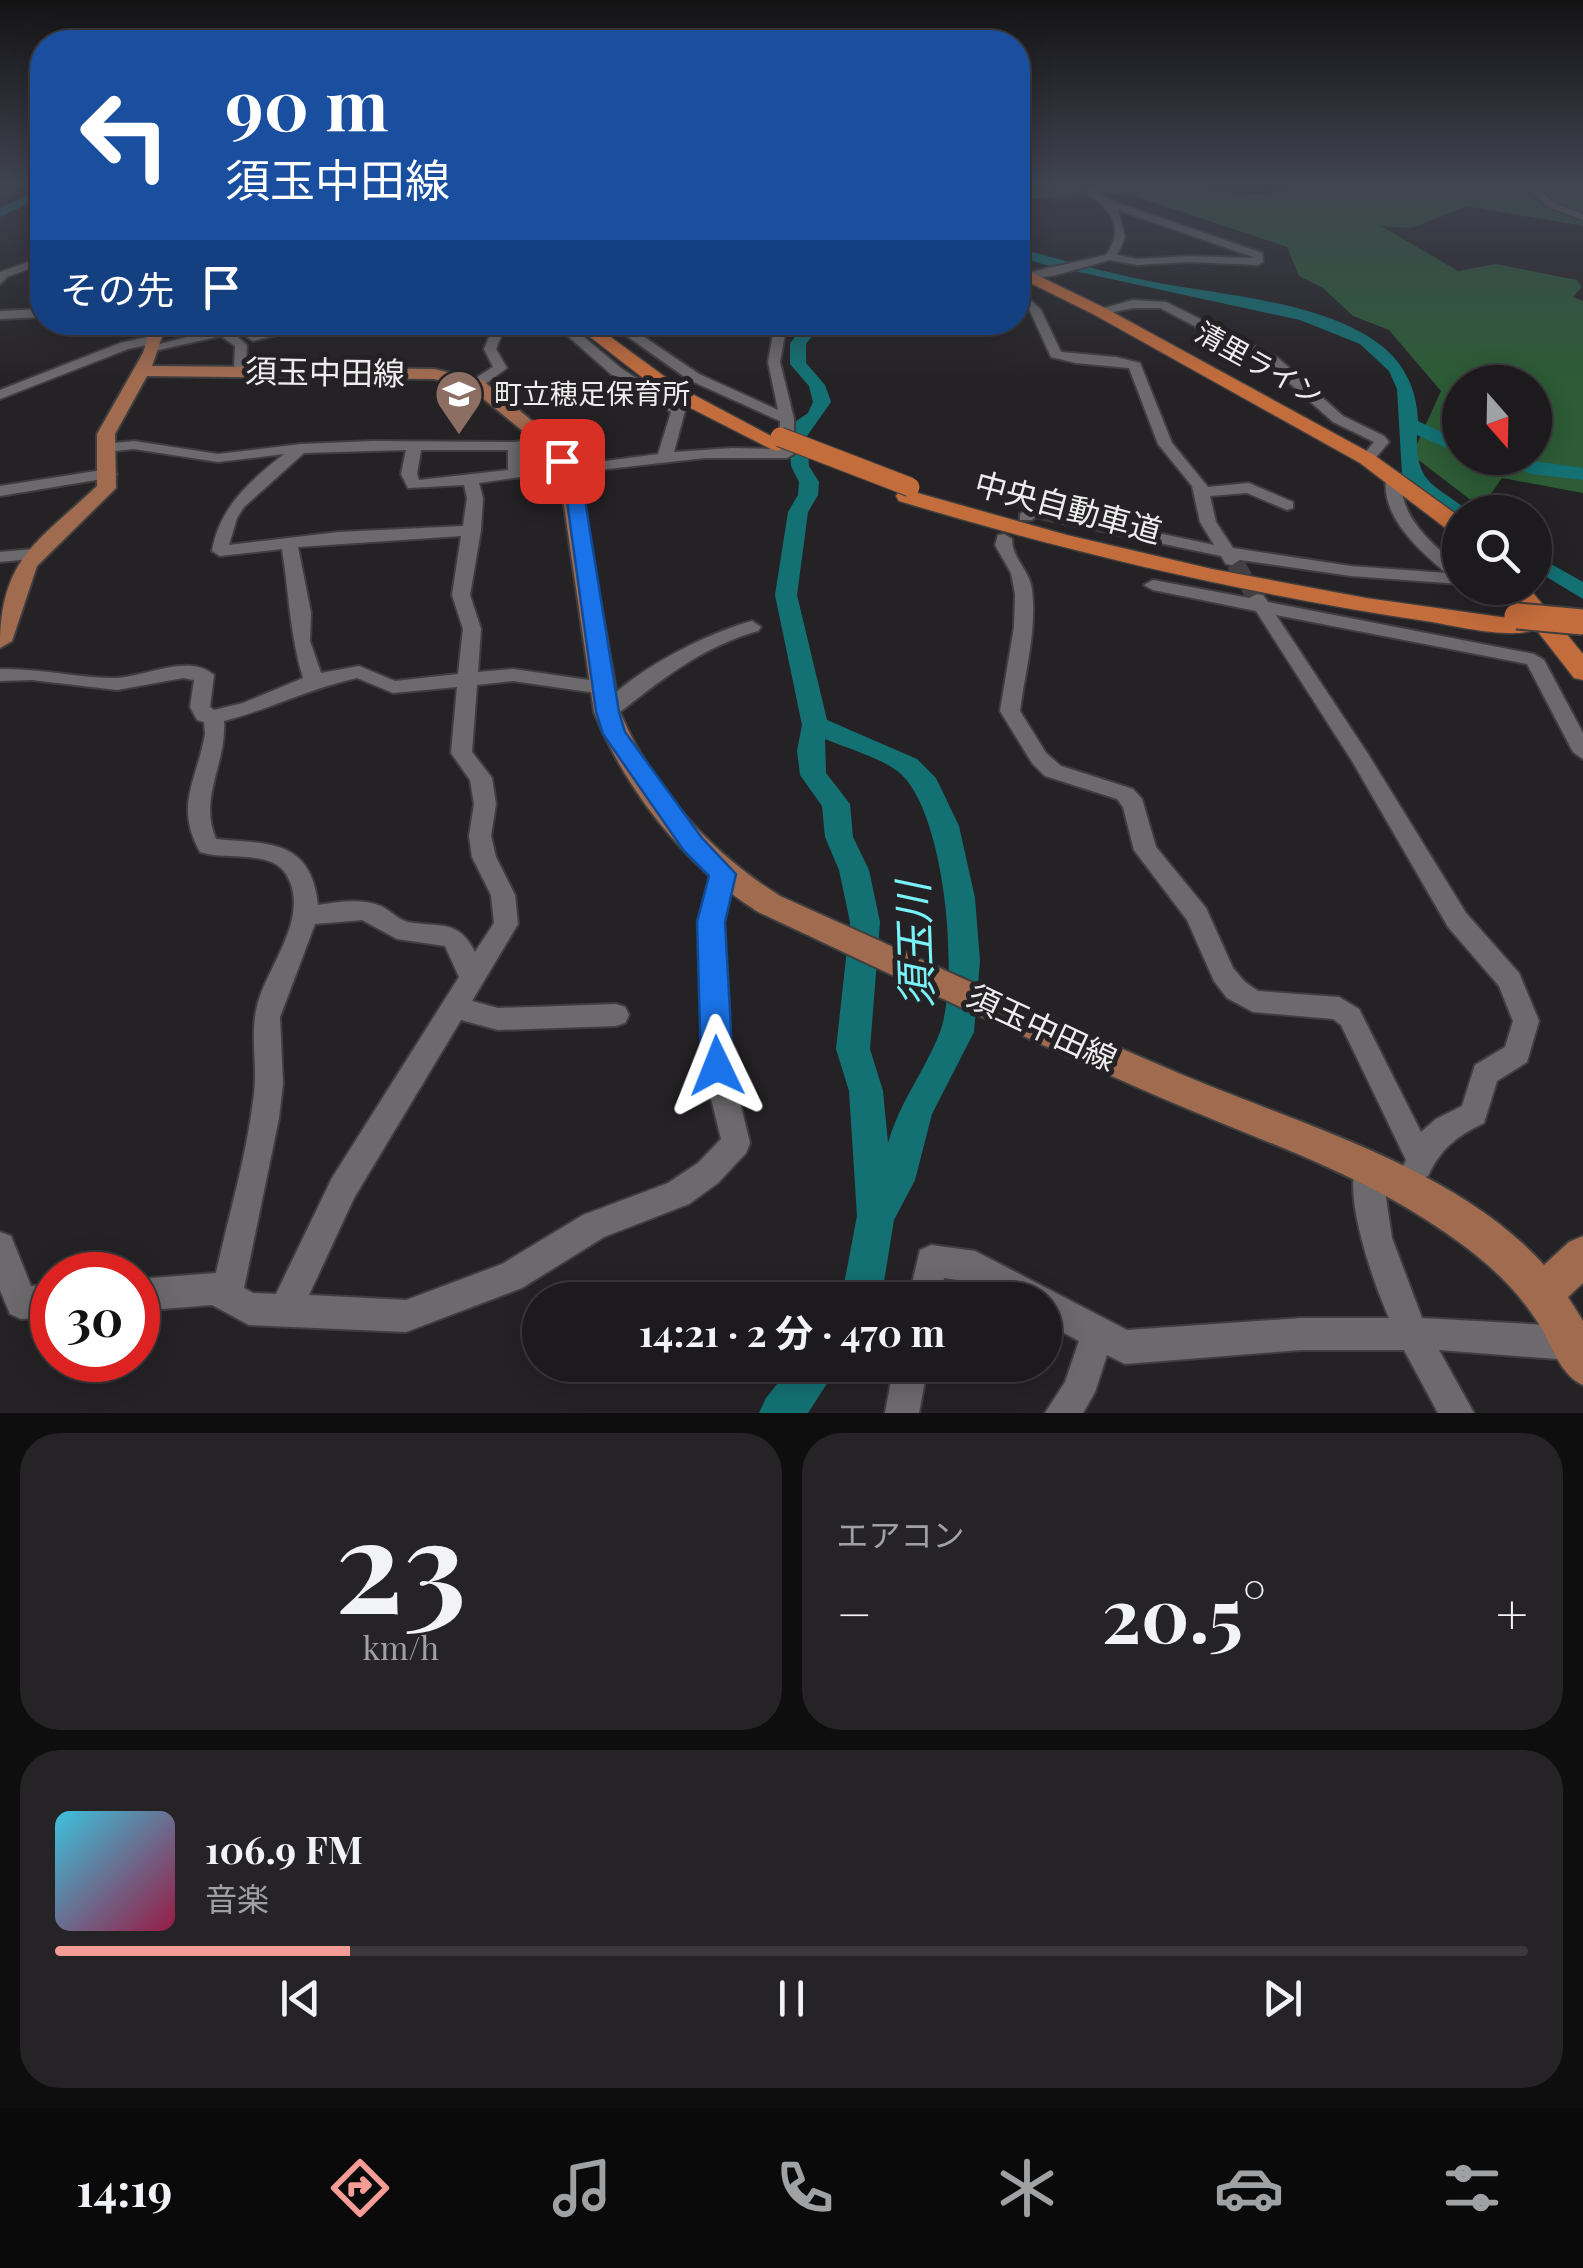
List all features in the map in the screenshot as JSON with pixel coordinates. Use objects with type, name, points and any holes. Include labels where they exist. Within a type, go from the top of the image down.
[{"type":"highway","name":"清里ライン","points":[[1030,284],[1098,311],[1367,459],[1442,514]]},
{"type":"highway","name":"中央自動車道","points":[[597,335],[672,391],[782,434]]},
{"type":"highway","name":"中央自動車道","points":[[610,335],[672,380],[908,492],[1068,545],[1194,575],[1358,606],[1522,609],[1583,622]]},
{"type":"highway","name":"中央自動車道","points":[[1522,609],[1583,632]]},
{"type":"highway","points":[[1522,609],[1583,672]]},
{"type":"main road","points":[[0,641],[6,608],[34,554],[100,496],[109,474],[104,448],[106,434],[143,372],[157,336]]},
{"type":"main road","name":"須玉中田線","points":[[143,372],[434,374],[476,384],[546,441],[568,472],[607,712],[625,752],[693,844],[723,874],[769,904],[1367,1171],[1415,1175],[1544,1292],[1579,1349]]},
{"type":"main road","points":[[1544,1292],[1583,1256]]},
{"type":"street","points":[[1030,278],[1084,266],[1110,256],[1118,248]]},
{"type":"street","points":[[1110,256],[1136,262],[1258,262],[1258,255],[1236,248]]},
{"type":"street","points":[[0,282],[2,275],[30,264]]},
{"type":"street","points":[[1030,300],[1056,354],[1070,360],[1120,361],[1135,366],[1164,444],[1200,484],[1208,522],[1232,560]]},
{"type":"street","points":[[1098,311],[1134,304],[1162,304],[1273,361],[1338,418],[1382,442],[1367,459]]},
{"type":"street","points":[[0,315],[30,314]]},
{"type":"street","points":[[228,335],[242,350],[240,364],[251,373]]},
{"type":"street","points":[[236,342],[262,335]]},
{"type":"street","points":[[476,384],[500,368],[490,349],[496,335]]},
{"type":"street","points":[[573,335],[617,372],[678,411],[664,457]]},
{"type":"street","points":[[632,335],[782,434]]},
{"type":"street","points":[[568,472],[664,457],[753,451],[786,454],[774,362],[779,335]]},
{"type":"street","points":[[0,395],[157,336]]},
{"type":"street","points":[[104,448],[134,445],[218,458],[301,448],[515,446],[546,441]]},
{"type":"street","points":[[414,447],[409,474],[414,486],[516,474],[515,446]]},
{"type":"street","points":[[301,448],[237,502],[221,530],[220,550],[473,530]]},
{"type":"street","points":[[0,491],[109,474]]},
{"type":"street","points":[[1394,477],[1390,490],[1394,505],[1442,562]]},
{"type":"street","points":[[284,1313],[343,1188],[506,924],[503,896],[484,857],[480,836],[485,804],[481,778],[461,753],[472,629],[462,595],[473,530],[475,498],[470,480]]},
{"type":"street","points":[[1201,492],[1249,488],[1287,505]]},
{"type":"street","points":[[1026,517],[1031,511],[1232,560],[1442,577]]},
{"type":"street","points":[[1004,539],[1004,552],[1022,580],[1020,670],[1010,712],[1039,758],[1069,779],[1125,794],[1134,806],[1145,850],[1198,915],[1223,974],[1236,990],[1254,1001],[1339,1008],[1350,1016],[1415,1175]]},
{"type":"street","points":[[289,543],[302,613],[302,642],[314,681]]},
{"type":"street","points":[[0,557],[34,554]]},
{"type":"street","points":[[1152,585],[1260,603],[1534,660],[1583,752]]},
{"type":"street","points":[[1260,603],[1361,759],[1456,920],[1510,980],[1526,1021],[1517,1054],[1485,1074],[1474,1114],[1440,1130],[1423,1149],[1415,1175]]},
{"type":"street","points":[[607,712],[663,668],[726,634],[752,627]]},
{"type":"street","points":[[0,675],[32,674],[117,684],[197,671],[204,675],[200,708],[214,717],[249,708],[314,681],[359,672],[393,687],[513,674],[603,688]]},
{"type":"street","points":[[214,717],[218,742],[195,803],[202,836],[208,846],[271,854],[292,862],[305,893],[305,916],[267,1016],[267,1099],[227,1296]]},
{"type":"street","points":[[160,1293],[215,1289],[249,1309],[406,1316],[510,1277],[594,1226],[678,1194],[708,1173],[736,1143],[717,1066],[711,922],[723,874]]},
{"type":"street","points":[[305,916],[376,913],[397,929],[444,933],[458,943],[472,980]]},
{"type":"street","points":[[456,1008],[498,1018],[616,1015]]},
{"type":"street","points":[[1367,1171],[1370,1217],[1383,1268],[1410,1335],[1457,1413]]},
{"type":"street","points":[[0,1247],[21,1303],[30,1302]]},
{"type":"street","points":[[927,1282],[931,1261],[976,1266],[1003,1282]]},
{"type":"street","points":[[1062,1316],[1125,1347],[1301,1334],[1410,1335],[1579,1349]]},
{"type":"street","points":[[1062,1413],[1078,1392],[1097,1336]]},
{"type":"street","points":[[902,1413],[908,1382]]},
{"type":"green space","points":[[1287,248],[1419,248],[1458,271],[1496,264],[1577,280],[1582,287],[1573,297],[1583,301],[1583,493],[1502,478],[1490,495],[1464,495],[1412,455],[1441,391],[1389,330],[1353,316],[1323,288],[1299,276]]},
{"type":"waterway","points":[[1030,256],[1106,276],[1304,317],[1365,341],[1396,369],[1409,407],[1408,459],[1412,474],[1426,492],[1442,502]]},
{"type":"waterway","name":"須玉川","points":[[805,335],[798,343],[798,364],[817,385],[822,402],[815,416],[801,426],[798,436],[800,466],[809,482],[808,495],[798,512],[786,595],[815,725]]},
{"type":"waterway","points":[[1411,425],[1442,440]]},
{"type":"waterway","points":[[1552,470],[1583,474]]},
{"type":"waterway","points":[[1552,572],[1583,592]]},
{"type":"waterway","name":"須玉川","points":[[815,725],[908,765],[926,785],[945,826],[960,898],[964,961],[957,1032],[915,1111],[896,1180],[876,1216]]},
{"type":"waterway","name":"須玉川","points":[[815,725],[810,751],[813,775],[836,804],[839,837],[854,870],[865,922],[853,1049],[866,1091],[876,1216]]},
{"type":"waterway","name":"須玉川","points":[[864,1282],[876,1216]]},
{"type":"waterway","name":"須玉川","points":[[781,1413],[805,1382]]},
{"type":"tunnel","points":[[1235,563],[1257,599]]},
{"type":"place","name":"町立穂足保育所","points":[[459,436]]},
{"type":"route","points":[[562,461],[575,494],[607,712],[614,734],[693,844],[723,874],[711,922],[717,1066]]}]
